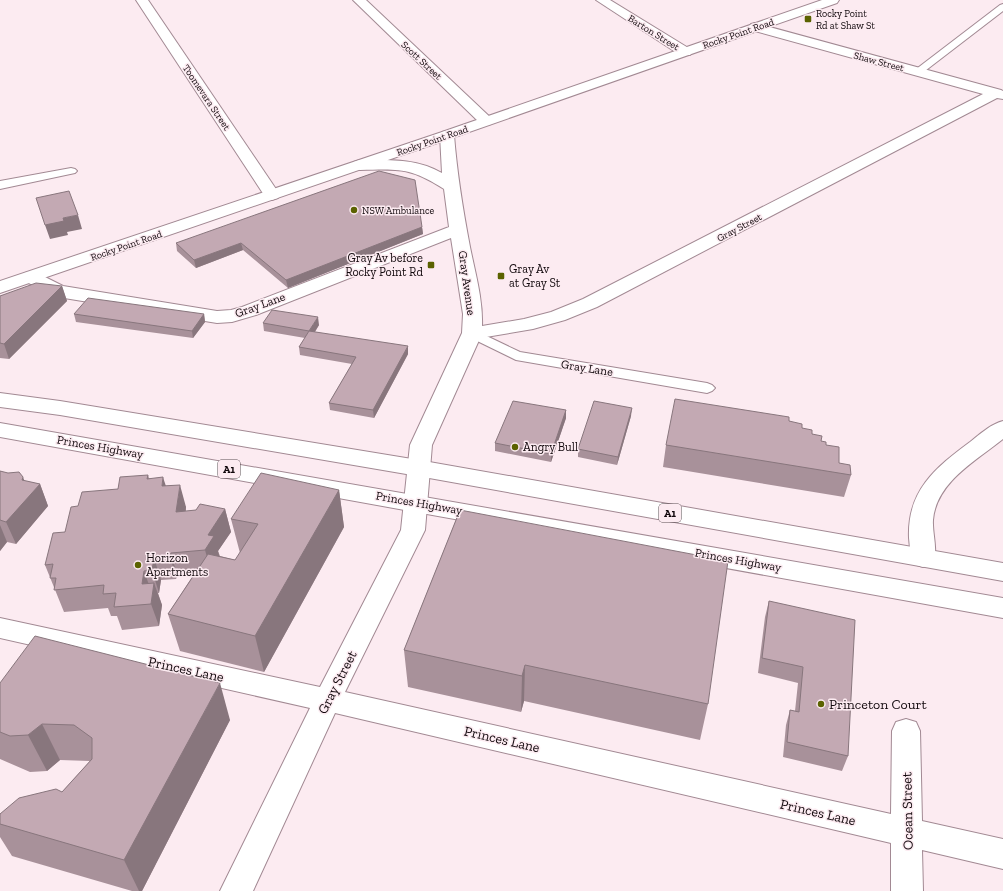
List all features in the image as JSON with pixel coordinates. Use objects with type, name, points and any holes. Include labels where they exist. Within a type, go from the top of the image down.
[{"type":"main road","name":"Toomevara Street","points":[[142,0],[272,195]]},
{"type":"main road","name":"Scott Street","points":[[359,0],[486,121]]},
{"type":"main road","name":"Barton Street","points":[[602,0],[685,52]]},
{"type":"main road","name":"Rocky Point Road","points":[[0,287],[360,165],[833,0]]},
{"type":"main road","name":"Shaw Street","points":[[755,27],[999,94]]},
{"type":"main road","name":"Gray Street","points":[[472,333],[526,325],[558,316],[590,303],[999,94]]},
{"type":"main road","name":"Gray Avenue","points":[[418,468],[421,445],[472,333],[473,314],[447,157],[447,135]]},
{"type":"main road","points":[[360,165],[393,165],[412,167],[428,172],[452,187]]},
{"type":"main road","name":"Gray Lane","points":[[31,277],[58,291],[217,317],[232,316],[249,311],[459,229]]},
{"type":"main road","name":"Rocky Point Road","points":[[0,290],[31,277]]},
{"type":"main road","points":[[0,394],[60,408]]},
{"type":"main road","name":"A1","points":[[0,400],[60,408],[418,468],[1003,572]]},
{"type":"main road","points":[[922,558],[922,513],[928,496],[939,481],[956,465],[1003,428]]},
{"type":"main road","name":"Princes Highway","points":[[0,430],[1003,608]]},
{"type":"main road","name":"Gray Street","points":[[236,891],[327,701],[413,530],[418,468]]},
{"type":"main road","name":"Princes Lane","points":[[0,628],[378,711],[1003,854]]},
{"type":"main road","name":"Ocean Street","points":[[906,731],[907,891]]},
{"type":"lane","points":[[918,72],[1003,7]]},
{"type":"lane","points":[[0,185],[71,171]]},
{"type":"lane","name":"Gray Lane","points":[[472,333],[516,356],[707,388]]},
{"type":"building","name":"NSW Ambulance","points":[[379,171],[415,180],[422,227],[286,280],[241,243],[194,260],[176,243]]},
{"type":"building","points":[[69,191],[78,215],[63,218],[64,221],[45,225],[36,198]]},
{"type":"building","points":[[36,283],[62,286],[4,344],[0,343],[0,296]]},
{"type":"building","points":[[88,298],[204,314],[192,331],[74,314]]},
{"type":"building","points":[[272,310],[318,317],[309,331],[263,323]]},
{"type":"building","points":[[309,331],[408,346],[373,410],[329,403],[356,357],[299,347]]},
{"type":"building","points":[[675,399],[789,417],[789,421],[802,424],[802,428],[812,430],[812,434],[822,436],[821,441],[826,442],[826,445],[839,447],[839,463],[850,465],[851,475],[666,445]]},
{"type":"building","points":[[513,401],[566,410],[551,454],[495,443]]},
{"type":"building","points":[[594,401],[632,408],[618,457],[578,449]]},
{"type":"building","points":[[0,471],[8,473],[19,472],[23,477],[22,480],[40,484],[6,522],[0,520]]},
{"type":"building","points":[[261,473],[339,490],[255,636],[168,614],[208,554],[235,560],[258,524],[231,519]]},
{"type":"building","name":"Horizon Apartments","points":[[148,475],[147,479],[163,477],[162,486],[180,485],[176,512],[196,510],[200,504],[225,509],[208,535],[214,536],[205,550],[171,553],[170,556],[154,558],[152,570],[144,571],[142,584],[154,583],[151,604],[114,607],[116,593],[103,594],[104,585],[54,590],[56,578],[50,578],[53,564],[45,565],[53,533],[65,532],[71,507],[78,506],[82,492],[118,489],[120,477]]},
{"type":"building","points":[[460,510],[728,561],[708,704],[525,665],[522,676],[404,650]]},
{"type":"building","name":"Princeton Court","points":[[769,601],[855,620],[848,756],[787,742],[790,710],[799,712],[803,667],[762,658]]},
{"type":"building","points":[[35,636],[220,683],[124,860],[0,824],[0,814],[19,798],[56,789],[62,792],[92,759],[92,738],[74,725],[42,724],[28,735],[10,736],[0,732],[0,683]]},
{"type":"place","name":"Rocky Point Rd at Shaw St","points":[[808,19]]},
{"type":"place","name":"NSW Ambulance","points":[[354,210]]},
{"type":"place","name":"Gray Av before Rocky Point Rd","points":[[431,265]]},
{"type":"place","name":"Gray Av at Gray St","points":[[501,276]]},
{"type":"place","name":"Angry Bull","points":[[515,447]]},
{"type":"place","name":"Horizon Apartments","points":[[138,565]]},
{"type":"place","name":"Princeton Court","points":[[821,704]]}]
